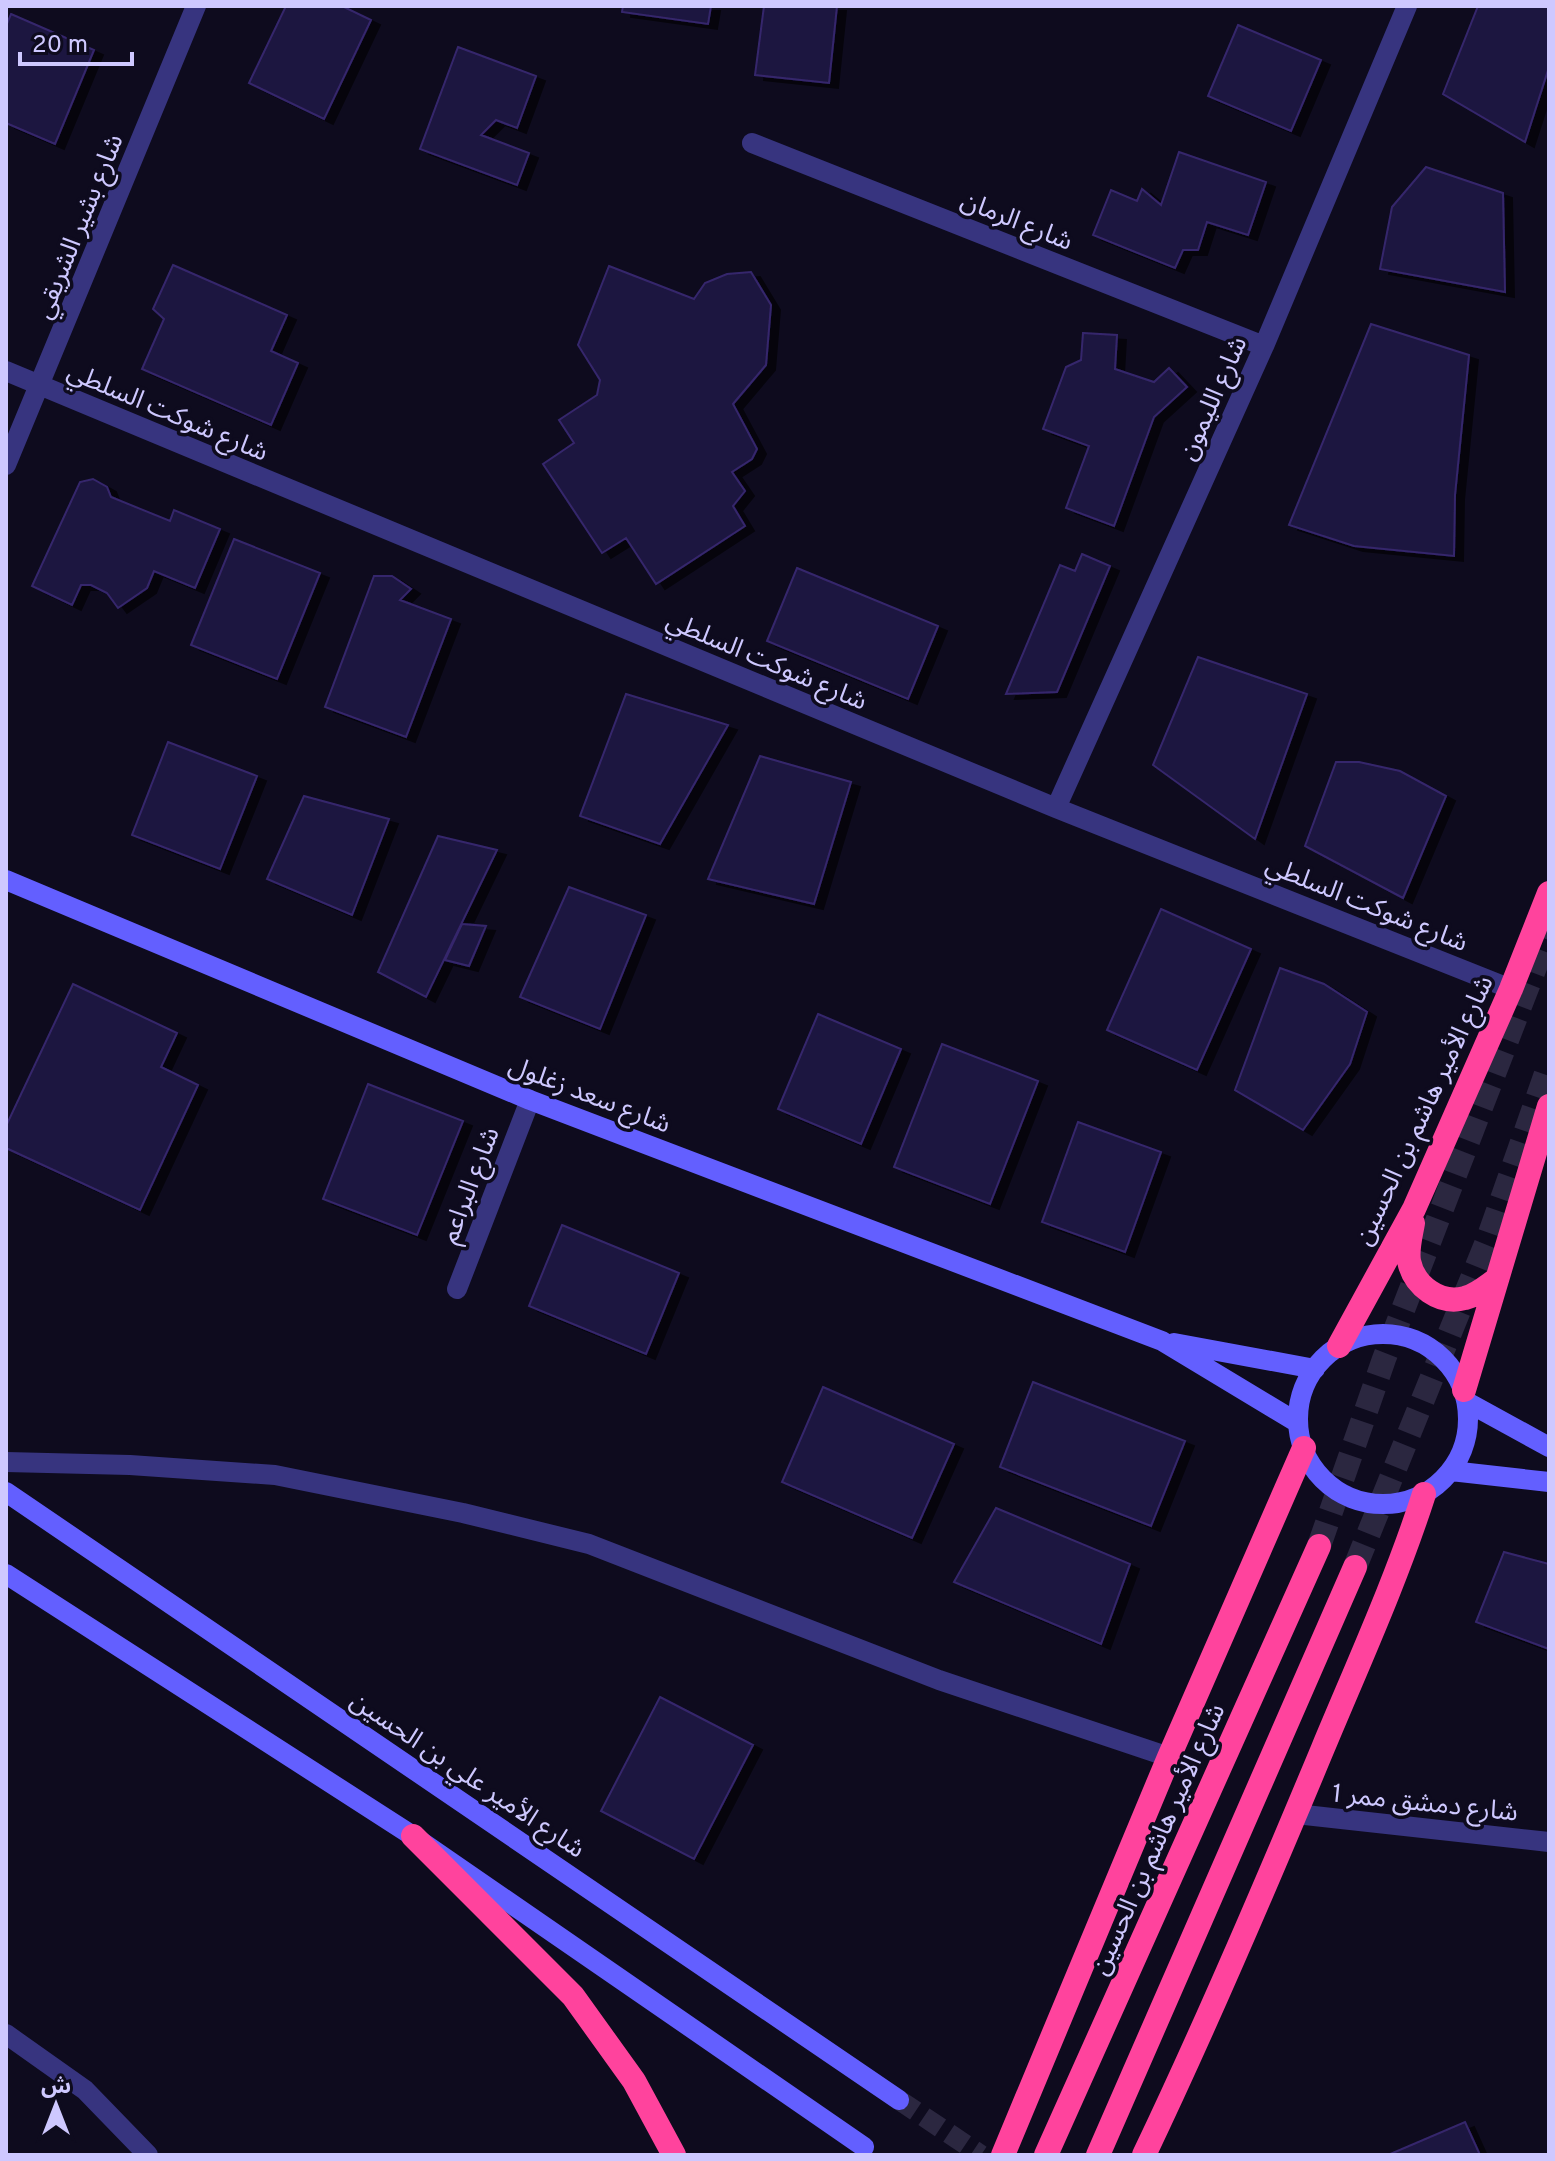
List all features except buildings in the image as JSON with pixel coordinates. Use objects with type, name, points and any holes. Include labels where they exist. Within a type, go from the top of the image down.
[{"type":"highway","name":"شارع الأمير هاشم بن الحسين","points":[[1339,1346],[1414,1209],[1511,989],[1549,893]]},
{"type":"highway","points":[[1465,1396],[1549,1106]]},
{"type":"highway","points":[[1414,1209],[1409,1260],[1413,1273],[1428,1291],[1439,1297],[1464,1299],[1476,1295],[1497,1279]]},
{"type":"highway","points":[[1003,2155],[1169,1757],[1304,1448]]},
{"type":"highway","points":[[1144,2155],[1185,2070],[1296,1814],[1407,1546],[1424,1494]]},
{"type":"highway","name":"شارع الأمير هاشم بن الحسين","points":[[1046,2155],[1319,1546]]},
{"type":"highway","points":[[1098,2155],[1355,1567]]},
{"type":"highway","points":[[413,1836],[573,1996],[634,2081],[674,2155]]},
{"type":"street","name":"شارع بشير الشريقي","points":[[6,465],[196,6]]},
{"type":"street","name":"شارع الليمون","points":[[1056,808],[1264,346],[1407,6]]},
{"type":"street","name":"شارع الرمان","points":[[752,143],[1264,346]]},
{"type":"street","name":"شارع شوكت السلطي","points":[[6,371],[1056,808],[1511,989]]},
{"type":"street","name":"شارع سعد زغلول","points":[[6,880],[530,1100],[1162,1341],[1298,1423]]},
{"type":"street","name":"شارع البراعم","points":[[457,1289],[530,1100]]},
{"type":"street","points":[[1375,1334],[1400,1335],[1444,1359],[1452,1368],[1465,1396],[1469,1417],[1464,1446],[1451,1471],[1424,1494],[1389,1504],[1353,1498],[1323,1479],[1308,1460],[1298,1423],[1300,1400],[1315,1369],[1339,1346],[1375,1334]]},
{"type":"street","name":"شارع سعد زغلول","points":[[1162,1341],[1315,1369]]},
{"type":"street","points":[[1465,1396],[1549,1447]]},
{"type":"street","points":[[6,1462],[197,1468],[275,1475],[463,1513],[589,1544],[939,1680],[1169,1757]]},
{"type":"street","points":[[1451,1471],[1549,1482]]},
{"type":"street","name":"شارع الأمير علي بن الحسين","points":[[6,1492],[899,2100]]},
{"type":"street","points":[[6,1574],[413,1836],[864,2147]]},
{"type":"street","name":"شارع دمشق ممر 1","points":[[1296,1814],[1549,1842]]},
{"type":"street","points":[[6,2034],[85,2090],[148,2155]]},
{"type":"tunnel","points":[[1319,1546],[1384,1359],[1549,931]]},
{"type":"tunnel","points":[[1355,1567],[1488,1239],[1549,1065]]},
{"type":"tunnel","points":[[899,2100],[981,2155]]}]
